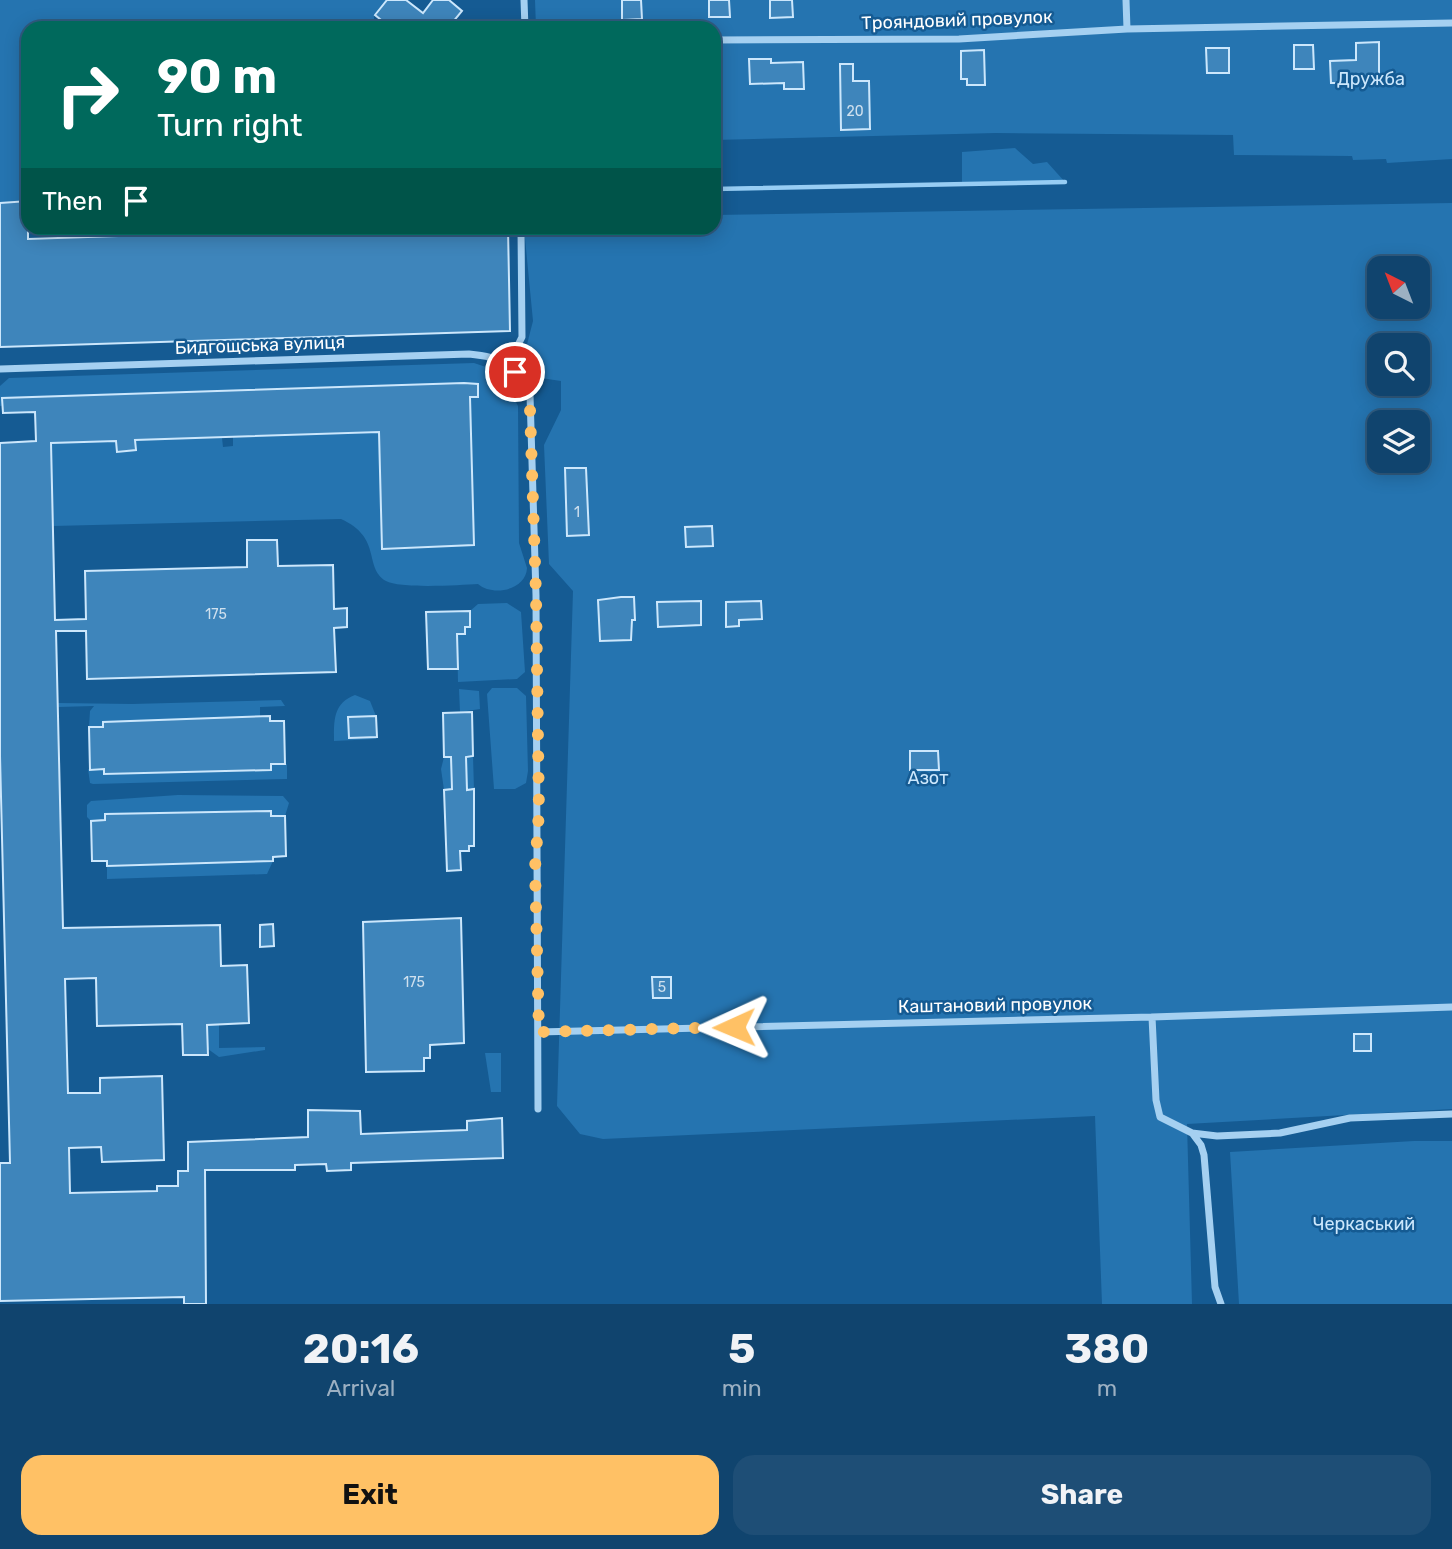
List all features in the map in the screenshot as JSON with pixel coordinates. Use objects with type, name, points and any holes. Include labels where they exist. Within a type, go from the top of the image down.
[{"type":"street","points":[[524,0],[525,21]]},
{"type":"street","points":[[1126,0],[1127,29]]},
{"type":"street","name":"Трояндовий провулок","points":[[721,40],[959,39],[1127,29],[1452,23]]},
{"type":"street","points":[[521,235],[523,337],[516,349],[503,361],[515,372],[530,395],[539,812],[535,868],[538,1109]]},
{"type":"street","name":"Бидгощська вулиця","points":[[0,369],[469,354],[495,357],[503,361]]},
{"type":"street","name":"Каштановий провулок","points":[[539,1032],[1452,1007]]},
{"type":"street","points":[[1152,1017],[1156,1100],[1160,1117],[1192,1133],[1217,1136],[1269,1133],[1350,1118],[1452,1114]]},
{"type":"street","points":[[1192,1133],[1201,1144],[1204,1155],[1215,1287],[1221,1304]]},
{"type":"green space","points":[[0,0],[387,0],[374,16],[374,21],[21,21],[21,202],[0,203]]},
{"type":"green space","name":"Дружба","points":[[535,0],[1452,0],[1452,159],[1387,163],[1386,159],[1353,160],[1352,156],[1234,155],[1233,135],[996,133],[721,140],[721,21],[536,21]]},
{"type":"green space","points":[[1015,148],[1033,164],[1047,162],[1065,182],[962,184],[962,152]]},
{"type":"green space","name":"Азот","points":[[1452,203],[1452,1109],[1187,1124],[1192,1304],[1102,1304],[1095,1116],[603,1139],[580,1134],[557,1106],[573,591],[549,564],[544,445],[561,410],[561,381],[534,377],[523,360],[533,321],[525,235],[721,235],[721,215]]},
{"type":"green space","points":[[474,363],[489,368],[504,378],[518,406],[519,543],[527,568],[521,582],[508,589],[492,590],[478,584],[417,586],[386,581],[375,568],[363,535],[341,519],[53,526],[51,443],[116,441],[117,452],[136,450],[135,440],[222,438],[223,447],[233,446],[233,437],[379,432],[382,549],[473,545],[470,397],[478,397],[478,385],[464,383],[67,397],[0,406],[0,386],[9,378]]},
{"type":"green space","points":[[507,603],[521,612],[525,672],[517,679],[458,682],[457,634],[465,633],[465,627],[470,627],[470,611],[478,604]]},
{"type":"green space","points":[[492,688],[517,688],[526,696],[528,771],[526,783],[515,789],[494,789],[487,694]]},
{"type":"green space","points":[[459,689],[479,691],[480,709],[460,712]]},
{"type":"green space","points":[[355,695],[370,701],[376,716],[348,717],[349,738],[377,737],[334,741],[336,714],[342,703]]},
{"type":"green space","points":[[281,700],[285,706],[260,707],[260,717],[103,722],[103,727],[89,727],[90,711],[94,706],[58,707],[58,703]]},
{"type":"green space","points":[[473,756],[474,789],[467,790],[466,775],[452,789],[444,790],[441,769],[444,757]]},
{"type":"green space","points":[[271,764],[287,764],[287,779],[93,784],[90,783],[88,769],[104,769],[105,774],[270,770]]},
{"type":"green space","points":[[178,795],[283,796],[289,803],[285,816],[271,816],[270,811],[106,814],[105,820],[91,821],[87,817],[87,805],[91,801]]},
{"type":"green space","points":[[273,861],[267,874],[107,879],[107,866]]},
{"type":"green space","points":[[207,1023],[219,1023],[219,1048],[265,1047],[265,1050],[219,1057],[208,1049]]},
{"type":"green space","points":[[485,1053],[501,1053],[501,1092],[491,1092]]},
{"type":"green space","name":"Черкаський","points":[[1452,1141],[1452,1304],[1239,1304],[1230,1152]]},
{"type":"building","points":[[387,0],[406,0],[423,13],[433,0],[449,0],[462,11],[454,21],[382,21],[375,15]]},
{"type":"building","points":[[622,0],[641,0],[642,19],[622,20]]},
{"type":"building","points":[[709,0],[729,0],[730,17],[709,17]]},
{"type":"building","points":[[770,0],[792,0],[793,17],[770,18]]},
{"type":"building","points":[[1379,42],[1379,79],[1331,83],[1330,61],[1356,60],[1356,43]]},
{"type":"building","points":[[1294,45],[1313,45],[1314,69],[1294,69]]},
{"type":"building","points":[[1206,48],[1229,48],[1229,73],[1207,73]]},
{"type":"building","points":[[984,50],[985,85],[967,85],[967,79],[961,79],[961,51]]},
{"type":"building","points":[[749,59],[771,59],[771,63],[803,62],[804,89],[784,89],[784,83],[750,84]]},
{"type":"building","points":[[840,64],[853,64],[853,81],[869,81],[870,129],[841,130]]},
{"type":"building","points":[[21,202],[21,235],[28,235],[28,239],[151,235],[508,235],[510,331],[0,347],[0,203]]},
{"type":"building","points":[[478,384],[478,397],[470,397],[474,545],[382,549],[379,432],[135,440],[136,450],[117,452],[116,441],[51,443],[55,620],[86,619],[85,571],[247,567],[247,540],[277,540],[278,566],[333,565],[334,609],[347,608],[347,627],[334,628],[336,672],[87,679],[86,631],[56,631],[63,928],[220,925],[221,966],[247,965],[249,1023],[207,1025],[208,1055],[183,1055],[182,1024],[97,1026],[96,978],[65,979],[68,1093],[100,1093],[100,1078],[162,1076],[164,1160],[102,1162],[101,1147],[69,1148],[70,1193],[157,1191],[157,1186],[178,1186],[178,1171],[188,1171],[188,1142],[308,1137],[308,1110],[360,1111],[361,1134],[467,1130],[467,1121],[502,1118],[503,1158],[351,1163],[351,1170],[327,1171],[326,1164],[295,1165],[295,1170],[205,1170],[206,1304],[184,1304],[184,1297],[0,1301],[0,1163],[10,1163],[0,756],[0,443],[36,441],[35,412],[3,413],[2,398]]},
{"type":"building","points":[[565,468],[586,468],[589,535],[567,536]]},
{"type":"building","points":[[712,526],[713,546],[686,547],[685,527]]},
{"type":"building","points":[[634,597],[635,620],[632,620],[631,640],[600,641],[598,600]]},
{"type":"building","points":[[701,601],[701,625],[658,627],[657,602]]},
{"type":"building","points":[[761,601],[762,619],[739,620],[739,626],[726,627],[726,602]]},
{"type":"building","points":[[470,611],[470,627],[465,627],[465,634],[457,634],[458,669],[428,669],[426,612]]},
{"type":"building","points":[[472,712],[473,756],[466,757],[467,790],[474,789],[474,846],[469,846],[469,851],[460,851],[461,870],[447,871],[444,790],[452,789],[451,757],[444,757],[443,713]]},
{"type":"building","points":[[270,716],[270,721],[284,721],[285,764],[271,764],[271,770],[104,774],[104,769],[90,770],[89,727],[103,727],[103,722]]},
{"type":"building","points":[[376,716],[377,737],[349,738],[348,717]]},
{"type":"building","points":[[910,751],[938,751],[939,770],[910,770]]},
{"type":"building","points":[[271,811],[271,816],[285,816],[286,856],[273,857],[273,861],[107,866],[107,861],[92,861],[91,821],[105,820],[105,814]]},
{"type":"building","points":[[461,918],[464,1043],[430,1045],[430,1058],[424,1058],[424,1071],[366,1072],[363,922]]},
{"type":"building","points":[[273,924],[274,946],[260,947],[260,925]]},
{"type":"building","points":[[652,977],[671,977],[671,998],[653,998]]},
{"type":"building","points":[[1354,1034],[1371,1034],[1371,1051],[1354,1051]]},
{"type":"waterway","points":[[721,189],[1065,182]]},
{"type":"route","points":[[515,372],[530,395],[536,595],[539,812],[535,868],[539,1032],[734,1027]]}]
